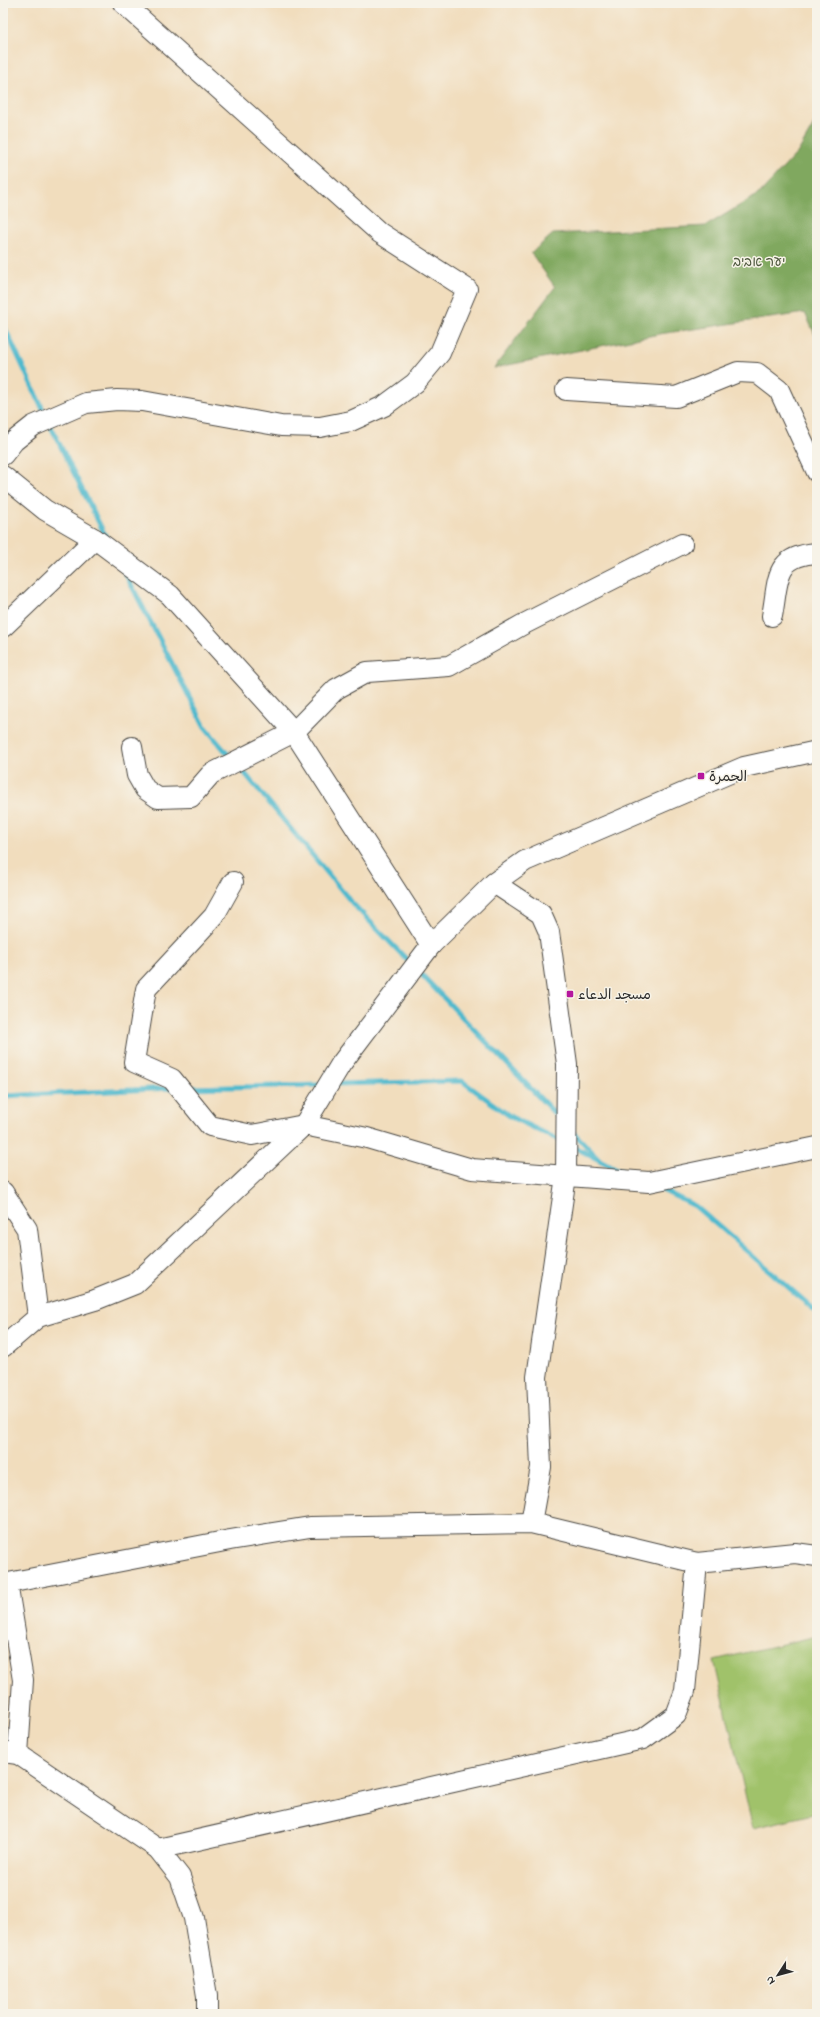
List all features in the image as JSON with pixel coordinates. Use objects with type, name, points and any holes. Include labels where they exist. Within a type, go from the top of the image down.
[{"type":"street","points":[[3,455],[14,441],[33,426],[86,403],[117,400],[142,401],[281,426],[320,426],[351,421],[384,406],[415,383],[440,352],[467,289],[380,233],[123,3]]},
{"type":"street","points":[[566,390],[676,398],[738,372],[758,373],[779,390],[817,472]]},
{"type":"street","points":[[3,476],[45,510],[95,538],[170,595],[294,732],[431,945]]},
{"type":"street","points":[[3,627],[95,538]]},
{"type":"street","points":[[132,746],[137,775],[145,789],[158,798],[191,797],[211,774],[294,732],[336,689],[367,672],[449,666],[522,625],[682,544]]},
{"type":"street","points":[[772,616],[782,567],[794,556],[817,553]]},
{"type":"street","points":[[3,1347],[38,1317],[95,1300],[136,1284],[304,1125],[341,1064],[431,945],[494,883],[525,861],[744,767],[817,751]]},
{"type":"street","points":[[233,882],[214,916],[146,989],[134,1062],[172,1079],[210,1126],[252,1134],[304,1125],[367,1138],[472,1169],[650,1182],[817,1147]]},
{"type":"street","points":[[494,883],[541,914],[549,932],[566,1064],[566,1176],[537,1377],[541,1468],[531,1523]]},
{"type":"street","points":[[3,1192],[27,1229],[38,1317]]},
{"type":"street","points":[[207,2014],[207,1996],[194,1918],[180,1877],[158,1849],[11,1753],[23,1680],[5,1583],[230,1540],[310,1527],[531,1523],[698,1563],[795,1552],[817,1556]]},
{"type":"street","points":[[158,1849],[643,1739],[676,1715],[685,1691],[698,1563]]},
{"type":"green space","name":"יער אביב","points":[[817,119],[817,339],[805,313],[659,334],[494,368],[555,287],[531,253],[553,234],[706,226],[760,193],[798,152]]},
{"type":"green space","points":[[817,1636],[817,1813],[753,1828],[714,1660]]},
{"type":"waterway","points":[[3,324],[46,416]]},
{"type":"waterway","points":[[49,423],[107,539]]},
{"type":"waterway","points":[[123,569],[205,727],[232,759]]},
{"type":"waterway","points":[[238,765],[353,904],[411,964]]},
{"type":"waterway","points":[[417,970],[561,1120]]},
{"type":"waterway","points":[[334,1084],[462,1081],[511,1117],[563,1142]]},
{"type":"waterway","points":[[186,1088],[322,1085]]},
{"type":"waterway","points":[[3,1096],[174,1088]]},
{"type":"waterway","points":[[572,1131],[600,1160]]},
{"type":"waterway","points":[[572,1146],[625,1173]]},
{"type":"waterway","points":[[656,1187],[695,1206],[817,1312]]},
{"type":"place","name":"الحمرة","points":[[701,776]]},
{"type":"place","name":"مسجد الدعاء","points":[[570,994]]}]
